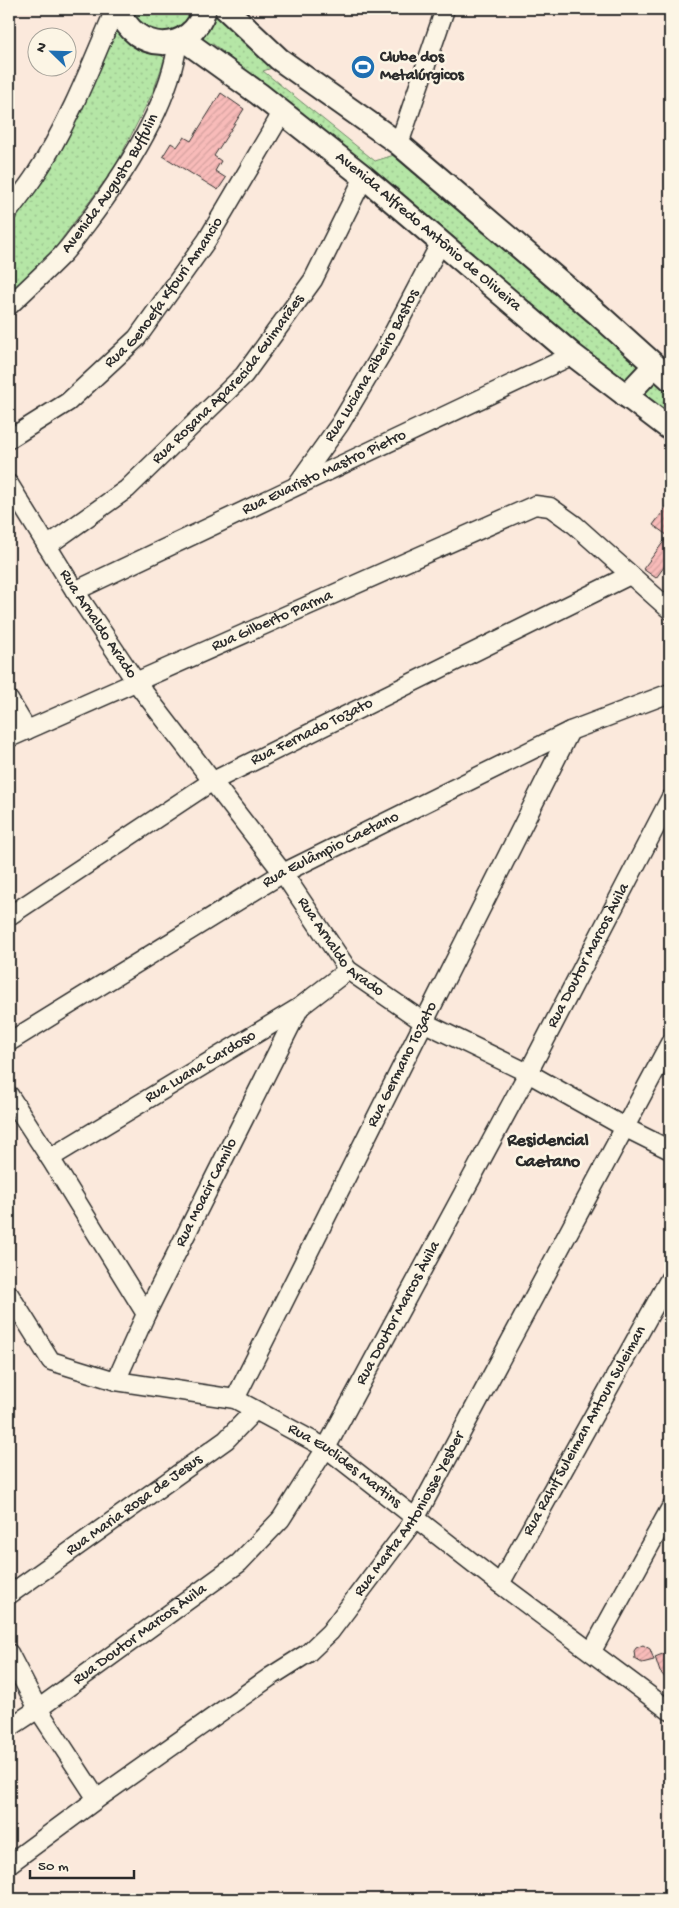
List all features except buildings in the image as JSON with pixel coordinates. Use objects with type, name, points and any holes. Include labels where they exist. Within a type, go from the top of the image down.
[{"type":"main road","points":[[117,9],[122,20],[132,32],[146,41],[162,43],[182,38],[193,30],[200,21],[205,9]]},
{"type":"main road","points":[[226,9],[279,59],[399,144],[662,372],[626,396]]},
{"type":"main road","name":"Avenida Alfredo Antônio de Oliveira","points":[[182,38],[364,177],[573,355],[670,430]]},
{"type":"street","points":[[9,211],[34,177],[56,139],[78,96],[117,9]]},
{"type":"street","points":[[399,144],[445,9]]},
{"type":"street","name":"Avenida Augusto Buffulin","points":[[9,306],[62,255],[104,201],[141,142],[160,102],[182,38]]},
{"type":"street","name":"Rua Genoefa Kfouri Amancio","points":[[9,439],[68,402],[137,338],[207,240],[282,113]]},
{"type":"street","name":"Rua Rosana Aparecida Guimarães","points":[[47,546],[127,489],[244,375],[313,280],[364,177]]},
{"type":"street","name":"Rua Luciana Ribeiro Bastos","points":[[296,486],[340,424],[359,393],[387,345],[440,242]]},
{"type":"street","name":"Rua Evaristo Mastro Pietro","points":[[75,592],[573,355]]},
{"type":"street","name":"Rua Arnaldo Arado","points":[[9,484],[75,592],[136,682],[211,782],[283,873],[348,970],[425,1023],[528,1073],[626,1128],[670,1150]]},
{"type":"street","name":"Rua Gilberto Parma","points":[[9,738],[535,505],[550,508],[575,525],[630,575]]},
{"type":"street","points":[[630,575],[670,610]]},
{"type":"street","name":"Rua Fernado Tozato","points":[[9,916],[211,782],[630,575]]},
{"type":"street","name":"Rua Eulâmpio Caetano","points":[[9,1042],[283,873],[570,731],[670,693]]},
{"type":"street","points":[[9,700],[27,730]]},
{"type":"street","name":"Rua Germano Tozato","points":[[235,1399],[570,731]]},
{"type":"street","name":"Rua Doutor Marcos Àvila","points":[[9,1728],[38,1709],[239,1562],[281,1519],[326,1448],[528,1073],[670,799]]},
{"type":"street","name":"Rua Luana Cardoso","points":[[50,1158],[300,1007],[348,970]]},
{"type":"street","name":"Rua Moacir Camilo","points":[[116,1381],[146,1314],[300,1007]]},
{"type":"street","name":"Rua Marta Antoniosse Yesber","points":[[9,1864],[97,1799],[270,1677],[308,1653],[330,1632],[415,1519],[670,1043]]},
{"type":"street","points":[[9,1095],[146,1314]]},
{"type":"street","name":"Rua Rahif Suleiman Antoun Suleiman","points":[[500,1584],[670,1278]]},
{"type":"street","name":"Rua Euclides Martins","points":[[9,1294],[51,1361],[116,1381],[235,1399],[326,1448],[500,1584],[670,1711]]},
{"type":"street","name":"Rua Maria Rosa de Jesus","points":[[9,1595],[226,1440],[255,1410]]},
{"type":"street","points":[[592,1651],[670,1509]]},
{"type":"street","points":[[9,1653],[38,1709],[97,1799]]},
{"type":"green space","points":[[124,9],[199,9],[174,35],[145,34]]},
{"type":"green space","points":[[216,9],[278,66],[263,71],[375,161],[394,155],[670,385],[670,416],[599,361],[387,183],[213,44],[202,42]]},
{"type":"green space","points":[[113,22],[137,41],[165,58],[153,92],[115,167],[55,248],[9,294],[9,223]]},
{"type":"place","name":"Clube dos Metalúrgicos","points":[[363,67]]},
{"type":"district","name":"Residencial Caetano","points":[[548,1151]]}]
